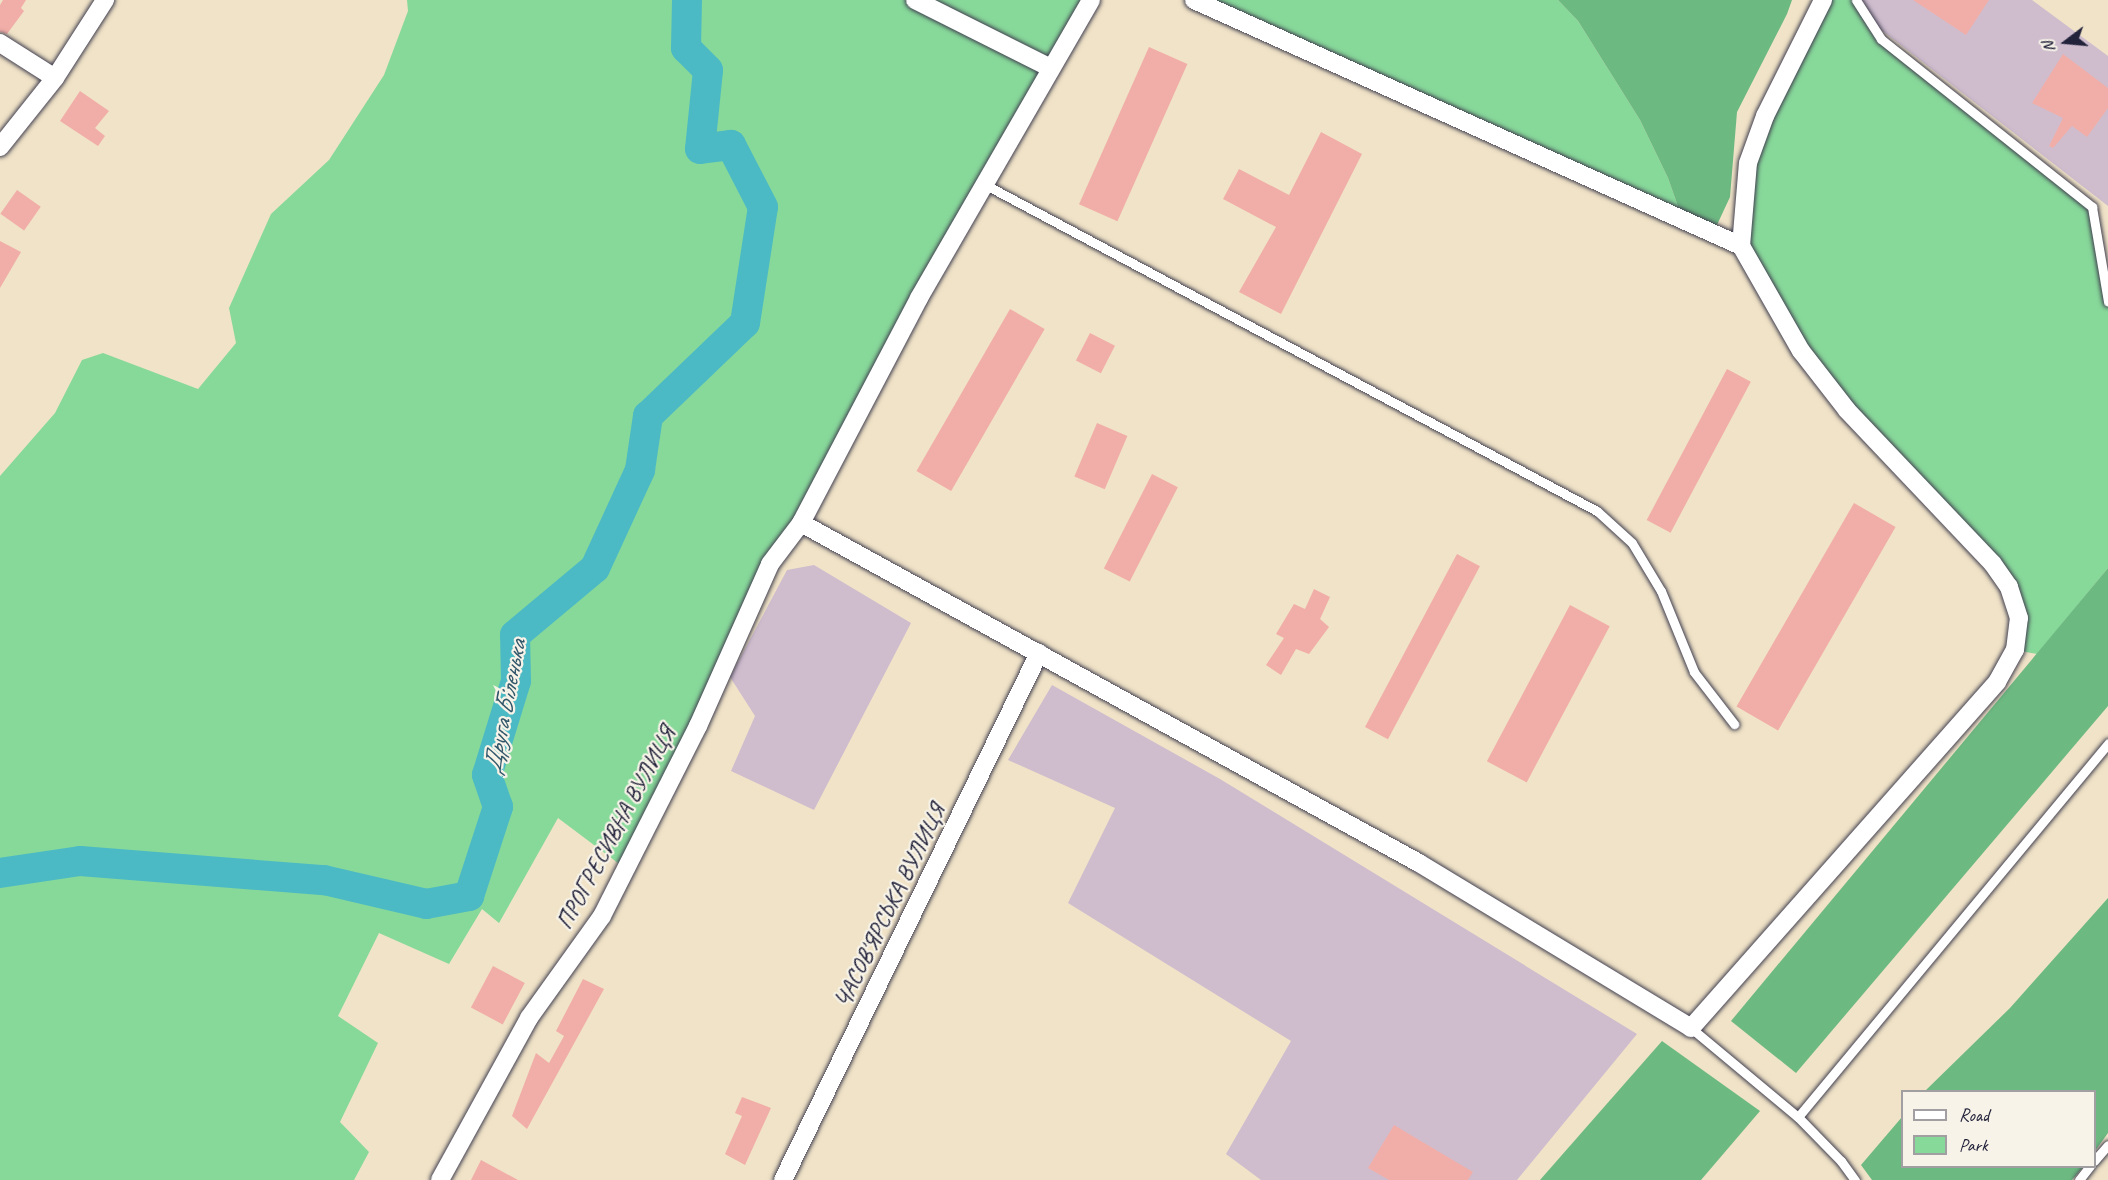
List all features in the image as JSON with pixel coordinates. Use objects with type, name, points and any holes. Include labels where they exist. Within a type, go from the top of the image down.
[{"type":"street","points":[[0,147],[55,78],[105,0]]},
{"type":"street","points":[[915,0],[1051,68]]},
{"type":"street","name":"ПРОГРЕСИВНА ВУЛИЦЯ","points":[[440,1180],[529,1018],[602,916],[698,726],[770,564],[801,523],[919,298],[1091,0]]},
{"type":"street","points":[[1194,0],[1741,246]]},
{"type":"street","points":[[801,523],[1419,863],[1691,1028],[1997,682],[2015,650],[2019,618],[2009,587],[1992,563],[1847,410],[1801,351],[1741,246],[1748,163],[1765,116],[1823,0]]},
{"type":"street","points":[[0,43],[55,78]]},
{"type":"street","name":"ЧАСОВ'ЯРСЬКА ВУЛИЦЯ","points":[[783,1180],[1039,653]]},
{"type":"lane","points":[[1856,0],[1881,39],[2092,207],[2108,302]]},
{"type":"lane","points":[[984,184],[1597,510],[1632,543],[1661,591],[1694,672],[1734,724]]},
{"type":"lane","points":[[1798,1117],[2108,743]]},
{"type":"lane","points":[[1691,1028],[1798,1117],[1841,1161],[1855,1180]]},
{"type":"lane","points":[[2096,1159],[2108,1145]]},
{"type":"lane","points":[[2079,1180],[2089,1168]]},
{"type":"shaded area","points":[[1862,0],[2032,0],[2108,56],[2108,206],[1880,29]]},
{"type":"shaded area","points":[[814,565],[911,623],[814,810],[731,771],[755,716],[730,677],[787,570]]},
{"type":"shaded area","points":[[1052,685],[1220,779],[1637,1034],[1517,1180],[1261,1180],[1226,1154],[1291,1041],[1068,903],[1115,808],[1008,760]]},
{"type":"green space","points":[[407,0],[1091,0],[801,523],[626,869],[558,818],[499,923],[482,909],[449,964],[379,933],[338,1016],[378,1043],[340,1122],[369,1152],[354,1180],[0,1180],[0,476],[55,413],[82,360],[103,353],[198,389],[236,343],[229,308],[271,214],[329,160],[384,75],[408,11]]},
{"type":"green space","points":[[1196,0],[1558,0],[1578,21],[1640,120],[1668,178],[1681,215]]},
{"type":"green space","points":[[1558,0],[1792,0],[1737,112],[1730,197],[1716,227],[1681,215],[1668,178],[1640,120],[1578,21]]},
{"type":"green space","points":[[1823,0],[1856,0],[1881,39],[2092,207],[2108,302],[2108,568],[2037,654],[2015,650],[2009,587],[1847,410],[1741,246],[1748,163]]},
{"type":"green space","points":[[2108,568],[2108,706],[1796,1073],[1731,1021]]},
{"type":"green space","points":[[2108,898],[2108,1133],[2096,1150],[2096,1090],[1926,1090],[2010,1008]]},
{"type":"green space","points":[[1662,1041],[1760,1111],[1701,1180],[1540,1180]]},
{"type":"green space","points":[[1901,1118],[1901,1168],[2082,1168],[2072,1180],[1872,1180],[1861,1165]]},
{"type":"building","points":[[3,0],[26,0],[21,8],[24,11],[7,34],[0,32],[0,5]]},
{"type":"building","points":[[1913,0],[1989,0],[1966,35]]},
{"type":"building","points":[[1149,47],[1187,64],[1117,221],[1079,204]]},
{"type":"building","points":[[2063,54],[2108,88],[2108,108],[2087,137],[2072,126],[2053,148],[2049,146],[2063,118],[2032,103]]},
{"type":"building","points":[[80,91],[109,111],[95,128],[105,136],[98,146],[60,121]]},
{"type":"building","points":[[1321,132],[1362,154],[1281,314],[1239,292],[1276,227],[1223,199],[1239,169],[1289,195]]},
{"type":"building","points":[[17,190],[41,207],[24,230],[0,214]]},
{"type":"building","points":[[0,241],[21,252],[0,288]]},
{"type":"building","points":[[1010,309],[1045,329],[951,491],[916,471]]},
{"type":"building","points":[[1090,333],[1115,346],[1101,373],[1076,361]]},
{"type":"building","points":[[1727,369],[1751,382],[1671,533],[1647,520]]},
{"type":"building","points":[[1097,423],[1127,436],[1105,489],[1074,476]]},
{"type":"building","points":[[1152,474],[1178,487],[1130,582],[1104,568]]},
{"type":"building","points":[[1854,503],[1896,527],[1778,731],[1736,707]]},
{"type":"building","points":[[1457,554],[1480,566],[1388,739],[1365,727]]},
{"type":"building","points":[[1314,589],[1330,597],[1320,619],[1329,627],[1309,654],[1296,649],[1281,675],[1266,665],[1284,638],[1276,634],[1294,604],[1305,609]]},
{"type":"building","points":[[1570,605],[1610,626],[1527,782],[1487,761]]},
{"type":"building","points":[[493,966],[525,983],[503,1024],[471,1007]]},
{"type":"building","points":[[583,979],[604,989],[527,1129],[512,1116],[536,1053],[549,1063],[564,1036],[556,1031]]},
{"type":"building","points":[[742,1097],[771,1108],[745,1165],[725,1154],[742,1116],[735,1113]]},
{"type":"building","points":[[1394,1125],[1473,1172],[1468,1180],[1389,1180],[1368,1168]]},
{"type":"building","points":[[481,1160],[518,1180],[471,1180]]},
{"type":"waterway","name":"Друга Біленька","points":[[0,873],[80,861],[324,880],[426,904],[469,896],[498,807],[487,775],[516,681],[515,635],[595,568],[640,470],[648,416],[745,323],[763,207],[731,145],[700,149],[708,70],[686,48],[687,0]]}]
